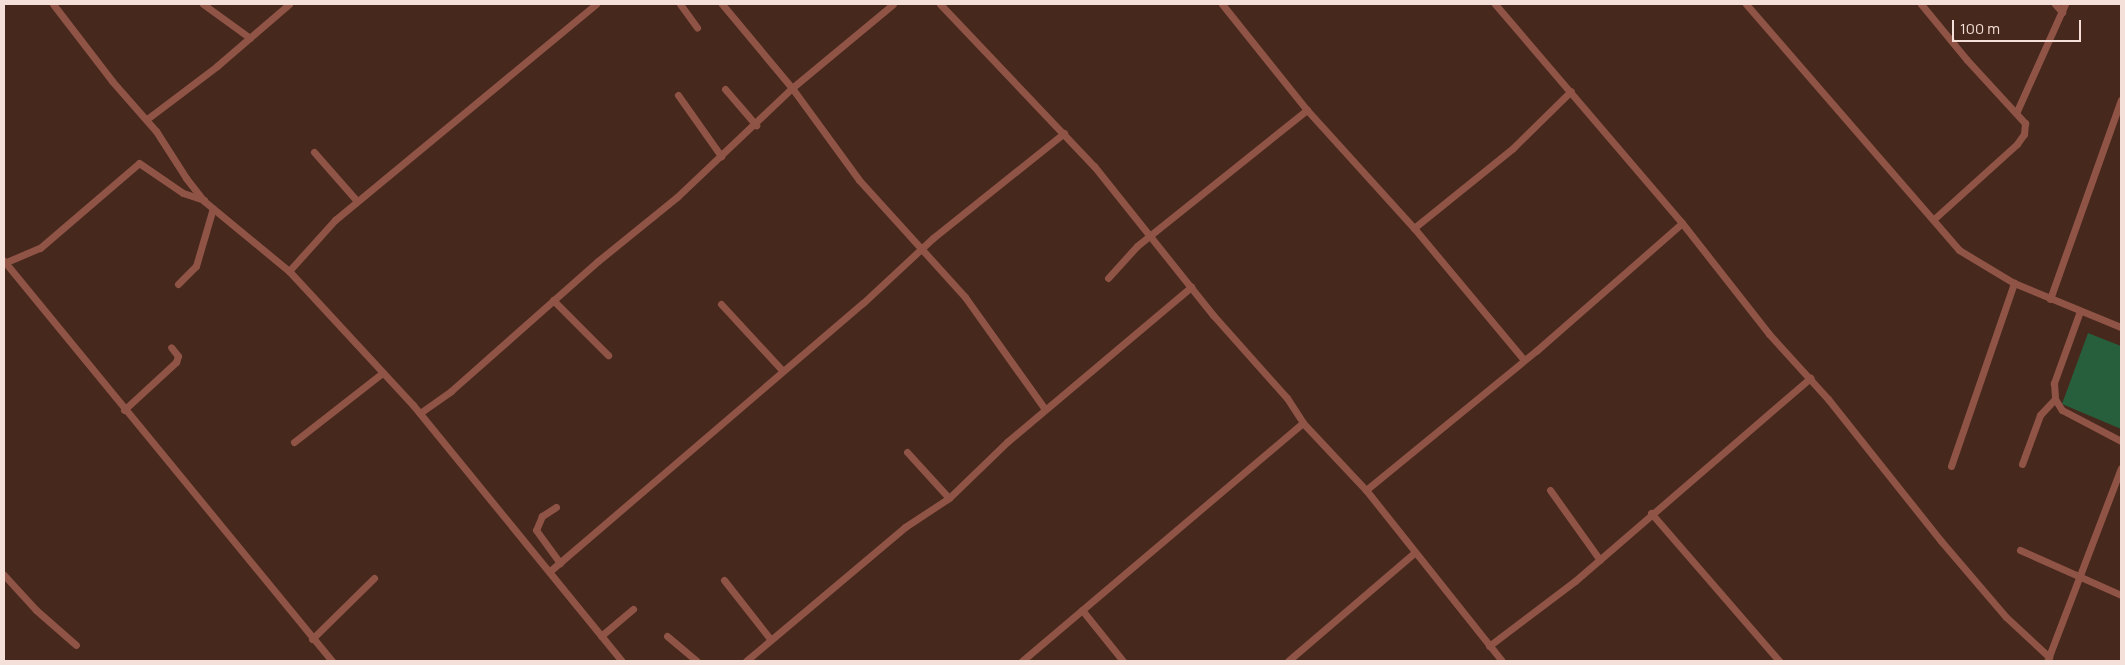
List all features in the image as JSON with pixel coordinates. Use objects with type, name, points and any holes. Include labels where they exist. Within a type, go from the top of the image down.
[{"type":"street","points":[[53,4],[112,81],[146,119],[204,200],[289,271],[381,374],[420,413],[457,462],[550,571],[622,661]]},
{"type":"street","points":[[202,4],[250,38]]},
{"type":"street","points":[[146,119],[250,38],[289,4]]},
{"type":"street","points":[[289,271],[335,220],[596,4]]},
{"type":"street","points":[[680,4],[697,27]]},
{"type":"street","points":[[722,4],[792,88],[859,180],[965,297],[1045,409]]},
{"type":"street","points":[[420,413],[451,391],[553,300],[677,197],[756,125],[792,88],[893,4]]},
{"type":"street","points":[[940,4],[1064,133],[1151,235],[1191,287],[1286,398],[1303,422],[1366,490],[1414,553],[1502,661]]},
{"type":"street","points":[[1223,4],[1307,110],[1414,228],[1523,359]]},
{"type":"street","points":[[1495,4],[1682,223],[1769,334],[1810,378],[1941,541],[2006,617],[2048,659],[2121,468]]},
{"type":"street","points":[[1746,4],[1932,220],[1972,260],[2014,282],[2121,327]]},
{"type":"street","points":[[1921,4],[1967,60],[2017,111],[2025,123],[2024,134],[2017,144],[1932,220]]},
{"type":"street","points":[[2055,4],[2062,12]]},
{"type":"street","points":[[2017,111],[2065,4]]},
{"type":"street","points":[[725,89],[756,125]]},
{"type":"street","points":[[1414,228],[1513,148],[1571,91]]},
{"type":"street","points":[[678,95],[721,156]]},
{"type":"street","points":[[2050,298],[2121,100]]},
{"type":"street","points":[[1108,278],[1136,246],[1307,110]]},
{"type":"street","points":[[550,571],[921,248],[1064,133]]},
{"type":"street","points":[[314,152],[357,202]]},
{"type":"street","points":[[204,200],[183,193],[139,163],[40,248],[4,262],[332,661]]},
{"type":"street","points":[[178,284],[192,272],[198,261],[213,208]]},
{"type":"street","points":[[1366,490],[1682,223]]},
{"type":"street","points":[[1951,466],[2014,282]]},
{"type":"street","points":[[746,661],[905,527],[949,498],[1045,409],[1191,287]]},
{"type":"street","points":[[553,300],[608,355]]},
{"type":"street","points":[[721,304],[782,370]]},
{"type":"street","points":[[2080,311],[2054,383],[2055,399],[2062,410],[2121,441]]},
{"type":"street","points":[[124,410],[176,362],[178,356],[171,347]]},
{"type":"street","points":[[294,442],[381,374]]},
{"type":"street","points":[[1489,646],[1600,560],[1651,513],[1810,378]]},
{"type":"street","points":[[2022,464],[2040,415],[2055,399]]},
{"type":"street","points":[[1022,661],[1303,422]]},
{"type":"street","points":[[907,452],[949,498]]},
{"type":"street","points":[[1550,490],[1600,560]]},
{"type":"street","points":[[556,507],[542,516],[536,527],[547,549],[560,563]]},
{"type":"street","points":[[1651,513],[1779,661]]},
{"type":"street","points":[[2020,550],[2121,595]]},
{"type":"street","points":[[1288,661],[1414,553]]},
{"type":"street","points":[[4,575],[36,610],[76,645]]},
{"type":"street","points":[[312,639],[374,578]]},
{"type":"street","points":[[724,580],[770,640]]},
{"type":"street","points":[[601,636],[634,609]]},
{"type":"street","points":[[1082,610],[1123,661]]},
{"type":"street","points":[[667,636],[697,661]]},
{"type":"green space","points":[[2088,333],[2121,346],[2121,429],[2062,404]]}]
